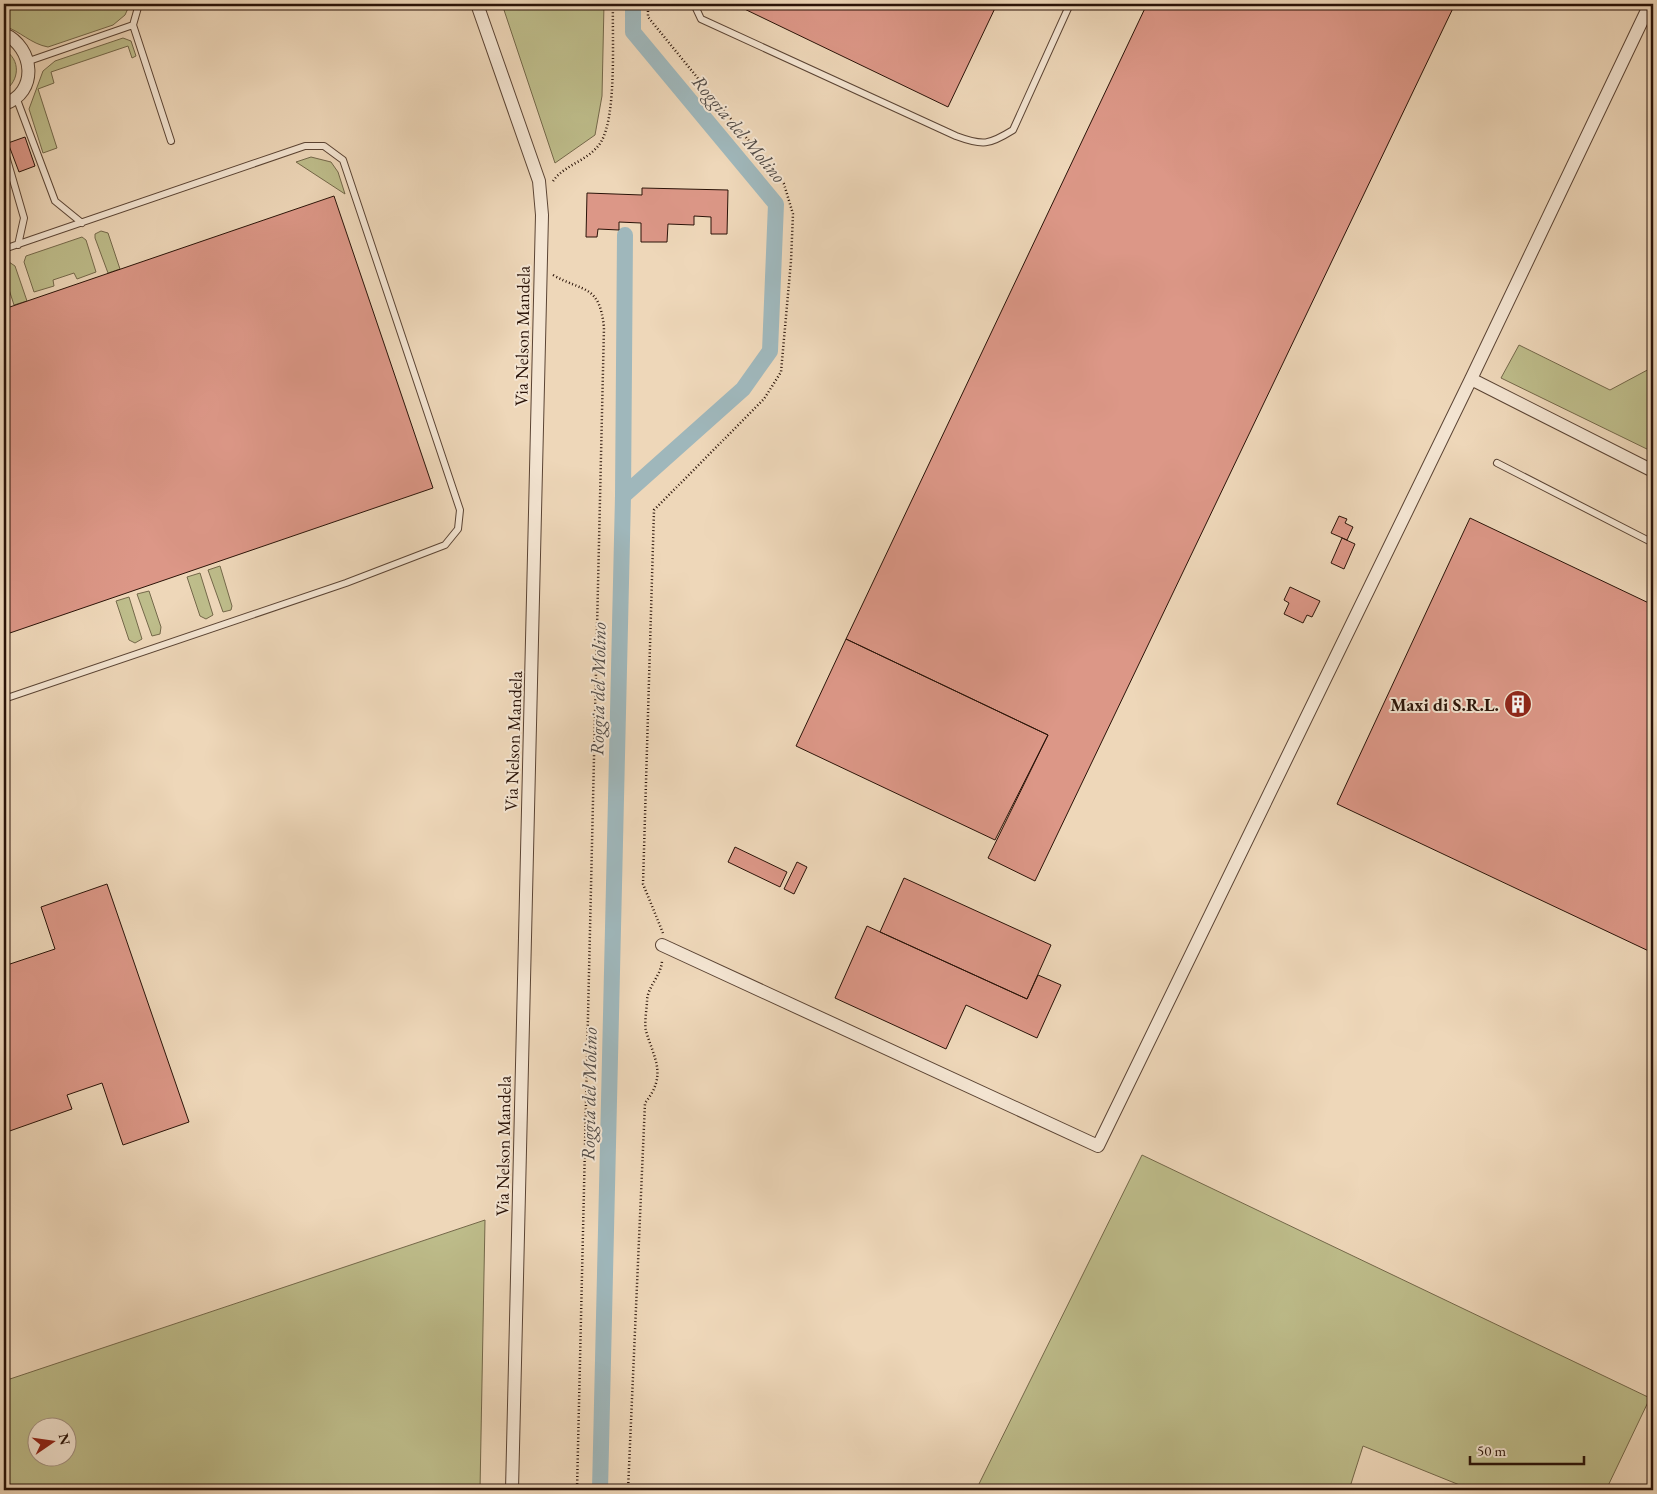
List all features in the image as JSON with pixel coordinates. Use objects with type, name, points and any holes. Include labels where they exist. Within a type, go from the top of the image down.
[{"type":"street","name":"Via Nelson Mandela","points":[[477,4],[534,167],[541,196],[541,271],[512,1490]]},
{"type":"street","points":[[662,945],[1098,1146],[1471,379],[1650,4]]},
{"type":"street","points":[[4,34],[20,44],[29,62],[27,81],[16,97],[4,104]]},
{"type":"street","points":[[1471,379],[1653,471]]},
{"type":"lane","points":[[139,4],[133,25],[171,141]]},
{"type":"lane","points":[[694,4],[701,19],[956,136],[978,144],[998,140],[1014,130],[1070,4]]},
{"type":"lane","points":[[29,62],[133,25]]},
{"type":"lane","points":[[16,97],[55,200],[82,223]]},
{"type":"lane","points":[[4,249],[306,146],[324,146],[343,160],[460,510],[458,529],[444,545],[346,583],[4,699]]},
{"type":"lane","points":[[4,149],[24,218],[18,244]]},
{"type":"lane","points":[[1497,463],[1653,543]]},
{"type":"path","points":[[541,196],[558,174],[591,154],[601,142],[611,98],[613,4]]},
{"type":"path","points":[[628,1490],[645,1103],[656,1089],[657,1058],[646,1029],[647,995],[662,969],[663,932],[643,884],[654,510],[764,399],[781,372],[791,261],[793,214],[784,184],[648,17],[648,4]]},
{"type":"path","points":[[541,271],[583,287],[596,296],[602,310],[604,327],[577,1490]]},
{"type":"shaded area","points":[[4,4],[130,4],[125,15],[113,25],[48,47],[36,43],[4,26]]},
{"type":"shaded area","points":[[502,4],[604,4],[602,96],[595,135],[555,163]]},
{"type":"shaded area","points":[[123,38],[131,41],[136,56],[132,58],[128,46],[51,72],[54,83],[38,89],[57,148],[43,153],[29,109],[43,71],[55,61]]},
{"type":"shaded area","points":[[4,50],[10,54],[16,64],[16,76],[4,91]]},
{"type":"shaded area","points":[[311,157],[331,162],[338,172],[345,194],[296,162]]},
{"type":"shaded area","points":[[101,231],[108,233],[120,269],[108,273],[95,238],[95,234]]},
{"type":"shaded area","points":[[82,237],[86,240],[96,272],[77,279],[74,273],[53,280],[54,286],[34,292],[24,262],[26,256]]},
{"type":"shaded area","points":[[9,262],[15,266],[27,301],[14,305],[4,274],[4,265]]},
{"type":"shaded area","points":[[1519,345],[1610,390],[1653,367],[1653,452],[1501,378]]},
{"type":"shaded area","points":[[220,566],[232,606],[231,610],[223,612],[208,570]]},
{"type":"shaded area","points":[[200,573],[213,615],[206,619],[200,616],[187,577]]},
{"type":"shaded area","points":[[149,591],[161,627],[160,634],[152,636],[137,594]]},
{"type":"shaded area","points":[[129,597],[142,639],[135,643],[129,640],[116,601]]},
{"type":"shaded area","points":[[1142,1155],[1650,1398],[1606,1490],[1472,1490],[1363,1446],[1349,1490],[976,1490]]},
{"type":"shaded area","points":[[485,1220],[480,1490],[4,1490],[4,1381]]},
{"type":"building","points":[[734,4],[997,4],[948,107]]},
{"type":"building","points":[[1147,4],[1455,4],[1035,881],[988,858],[1048,735],[846,639]]},
{"type":"building","points":[[25,137],[35,166],[19,172],[8,143]]},
{"type":"building","points":[[642,188],[728,190],[727,234],[711,234],[711,217],[694,216],[694,225],[668,224],[667,242],[641,242],[641,223],[619,222],[619,230],[598,229],[597,237],[586,237],[587,193],[642,195]]},
{"type":"building","points":[[334,196],[433,488],[4,635],[4,309]]},
{"type":"building","points":[[1339,516],[1347,519],[1345,523],[1353,527],[1347,540],[1331,533]]},
{"type":"building","name":"Maxi di S.R.L.","points":[[1470,518],[1653,605],[1653,953],[1337,804]]},
{"type":"building","points":[[1342,538],[1355,544],[1344,569],[1331,563]]},
{"type":"building","points":[[1290,587],[1320,601],[1312,617],[1307,615],[1303,623],[1284,614],[1289,603],[1284,600]]},
{"type":"building","points":[[846,639],[1048,735],[995,840],[796,746]]},
{"type":"building","points":[[735,847],[787,872],[780,887],[728,862]]},
{"type":"building","points":[[797,862],[807,867],[794,894],[784,889]]},
{"type":"building","points":[[904,878],[1051,945],[1027,999],[880,932]]},
{"type":"building","points":[[107,884],[189,1122],[123,1145],[102,1083],[67,1095],[72,1109],[4,1133],[4,966],[55,949],[41,907]]},
{"type":"building","points":[[867,926],[1027,999],[1038,975],[1061,985],[1037,1038],[966,1005],[946,1049],[835,998]]},
{"type":"waterway","name":"Roggia del Molino","points":[[600,1490],[623,496],[743,389],[770,351],[776,204],[633,32],[633,4]]},
{"type":"waterway","points":[[623,496],[625,235]]},
{"type":"place","name":"Maxi di S.R.L.","points":[[1518,704]]}]
